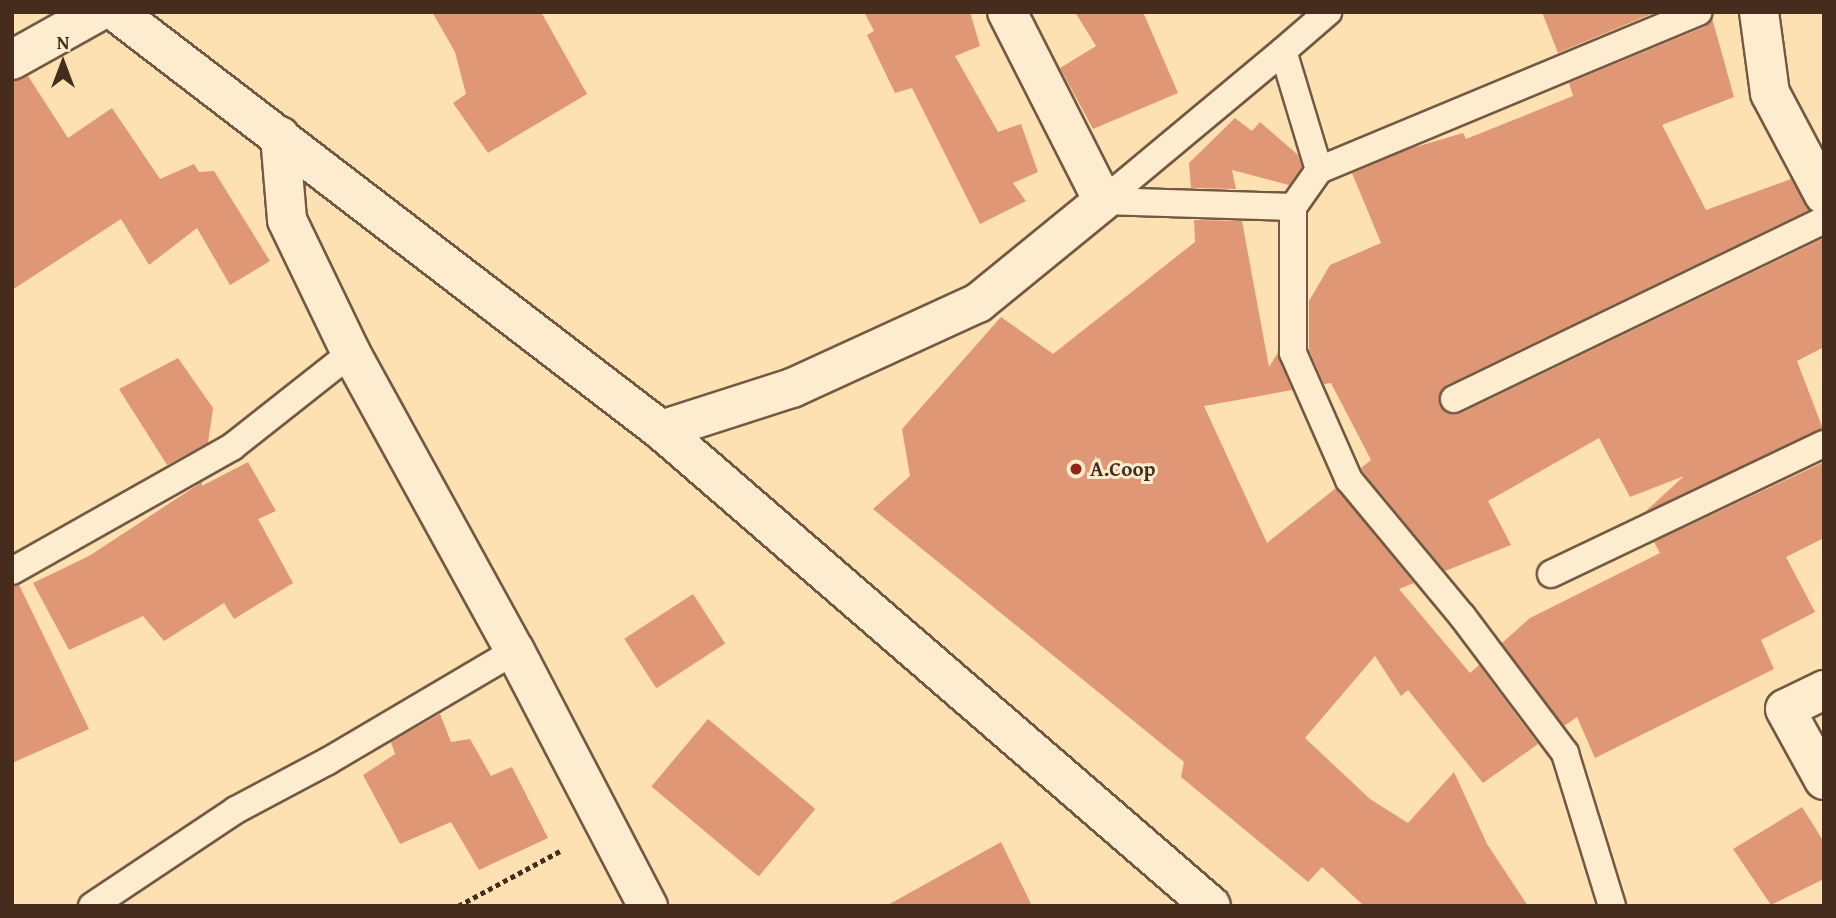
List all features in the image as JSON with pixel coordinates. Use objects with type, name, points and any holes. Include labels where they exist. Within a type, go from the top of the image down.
[{"type":"street","points":[[12,60],[98,12]]},
{"type":"street","points":[[116,12],[661,430],[1211,906]]},
{"type":"street","points":[[661,430],[792,388],[978,303],[1103,201],[1007,12]]},
{"type":"street","points":[[1759,12],[1770,93],[1823,198]]},
{"type":"street","points":[[280,136],[287,220],[351,352],[515,651],[648,906]]},
{"type":"street","points":[[1824,690],[1785,709],[1824,779]]},
{"type":"lane","points":[[1103,201],[1328,12]]},
{"type":"lane","points":[[1612,906],[1565,754],[1462,616],[1349,480],[1343,468],[1293,354],[1293,207],[1319,170],[1698,12]]},
{"type":"lane","points":[[1283,51],[1319,170]]},
{"type":"lane","points":[[1454,399],[1823,198]]},
{"type":"lane","points":[[1103,201],[1293,207]]},
{"type":"lane","points":[[12,571],[232,447],[351,352]]},
{"type":"lane","points":[[1551,575],[1824,444]]},
{"type":"lane","points":[[92,906],[236,810],[328,761],[515,651]]},
{"type":"path","points":[[458,906],[607,826]]},
{"type":"building","points":[[432,12],[541,12],[587,94],[488,153],[453,103],[466,94],[455,52]]},
{"type":"building","points":[[864,12],[970,12],[980,46],[955,56],[998,132],[1021,124],[1038,172],[1013,183],[1026,201],[980,224],[912,88],[895,93],[867,35],[874,31]]},
{"type":"building","points":[[1075,12],[1143,12],[1178,93],[1093,129],[1060,68],[1096,46]]},
{"type":"building","points":[[1542,12],[1656,12],[1558,53]]},
{"type":"building","points":[[1712,18],[1734,97],[1662,125],[1706,210],[1791,179],[1809,210],[1447,385],[1441,391],[1440,405],[1446,412],[1461,413],[1824,238],[1824,347],[1797,361],[1823,429],[1645,512],[1684,476],[1630,497],[1599,438],[1488,501],[1511,545],[1445,571],[1363,472],[1361,468],[1371,460],[1331,383],[1324,384],[1309,350],[1309,301],[1330,265],[1381,243],[1352,173],[1409,149],[1463,133],[1466,139],[1573,96],[1569,83],[1704,27]]},
{"type":"building","points":[[28,76],[68,138],[112,108],[160,179],[194,164],[199,172],[214,171],[270,261],[230,285],[197,228],[149,265],[121,219],[12,290],[12,82]]},
{"type":"building","points":[[1235,118],[1252,131],[1260,122],[1298,155],[1302,167],[1289,185],[1232,170],[1236,189],[1191,188],[1189,163]]},
{"type":"building","points":[[1194,220],[1242,221],[1269,367],[1277,354],[1292,390],[1204,406],[1267,543],[1336,488],[1414,583],[1399,589],[1470,673],[1479,665],[1538,744],[1483,783],[1408,690],[1401,696],[1375,656],[1305,738],[1370,799],[1408,823],[1454,772],[1487,844],[1528,906],[1364,906],[1322,867],[1308,882],[1181,777],[1184,762],[873,509],[910,476],[902,429],[1001,317],[1053,354],[1195,242]]},
{"type":"building","points":[[178,358],[213,408],[208,443],[167,465],[119,389]]},
{"type":"building","points":[[248,462],[276,511],[258,519],[293,583],[234,619],[224,603],[164,641],[143,616],[69,650],[33,583],[89,556],[202,482],[202,486]]},
{"type":"building","points":[[1824,462],[1824,538],[1786,557],[1815,612],[1761,640],[1774,669],[1595,758],[1577,717],[1564,726],[1502,643],[1530,618],[1660,553],[1654,542]]},
{"type":"building","points":[[19,585],[89,729],[12,763],[12,587]]},
{"type":"building","points":[[693,594],[725,643],[656,688],[624,639]]},
{"type":"building","points":[[440,714],[451,742],[470,739],[491,776],[512,767],[548,838],[479,870],[451,822],[400,844],[363,775],[395,754],[391,742]]},
{"type":"building","points":[[708,719],[815,809],[759,876],[651,786]]},
{"type":"building","points":[[1802,807],[1824,842],[1824,879],[1771,905],[1733,849]]},
{"type":"building","points":[[1001,842],[1032,906],[886,906]]},
{"type":"place","name":"A.Coop","points":[[1076,469]]}]
